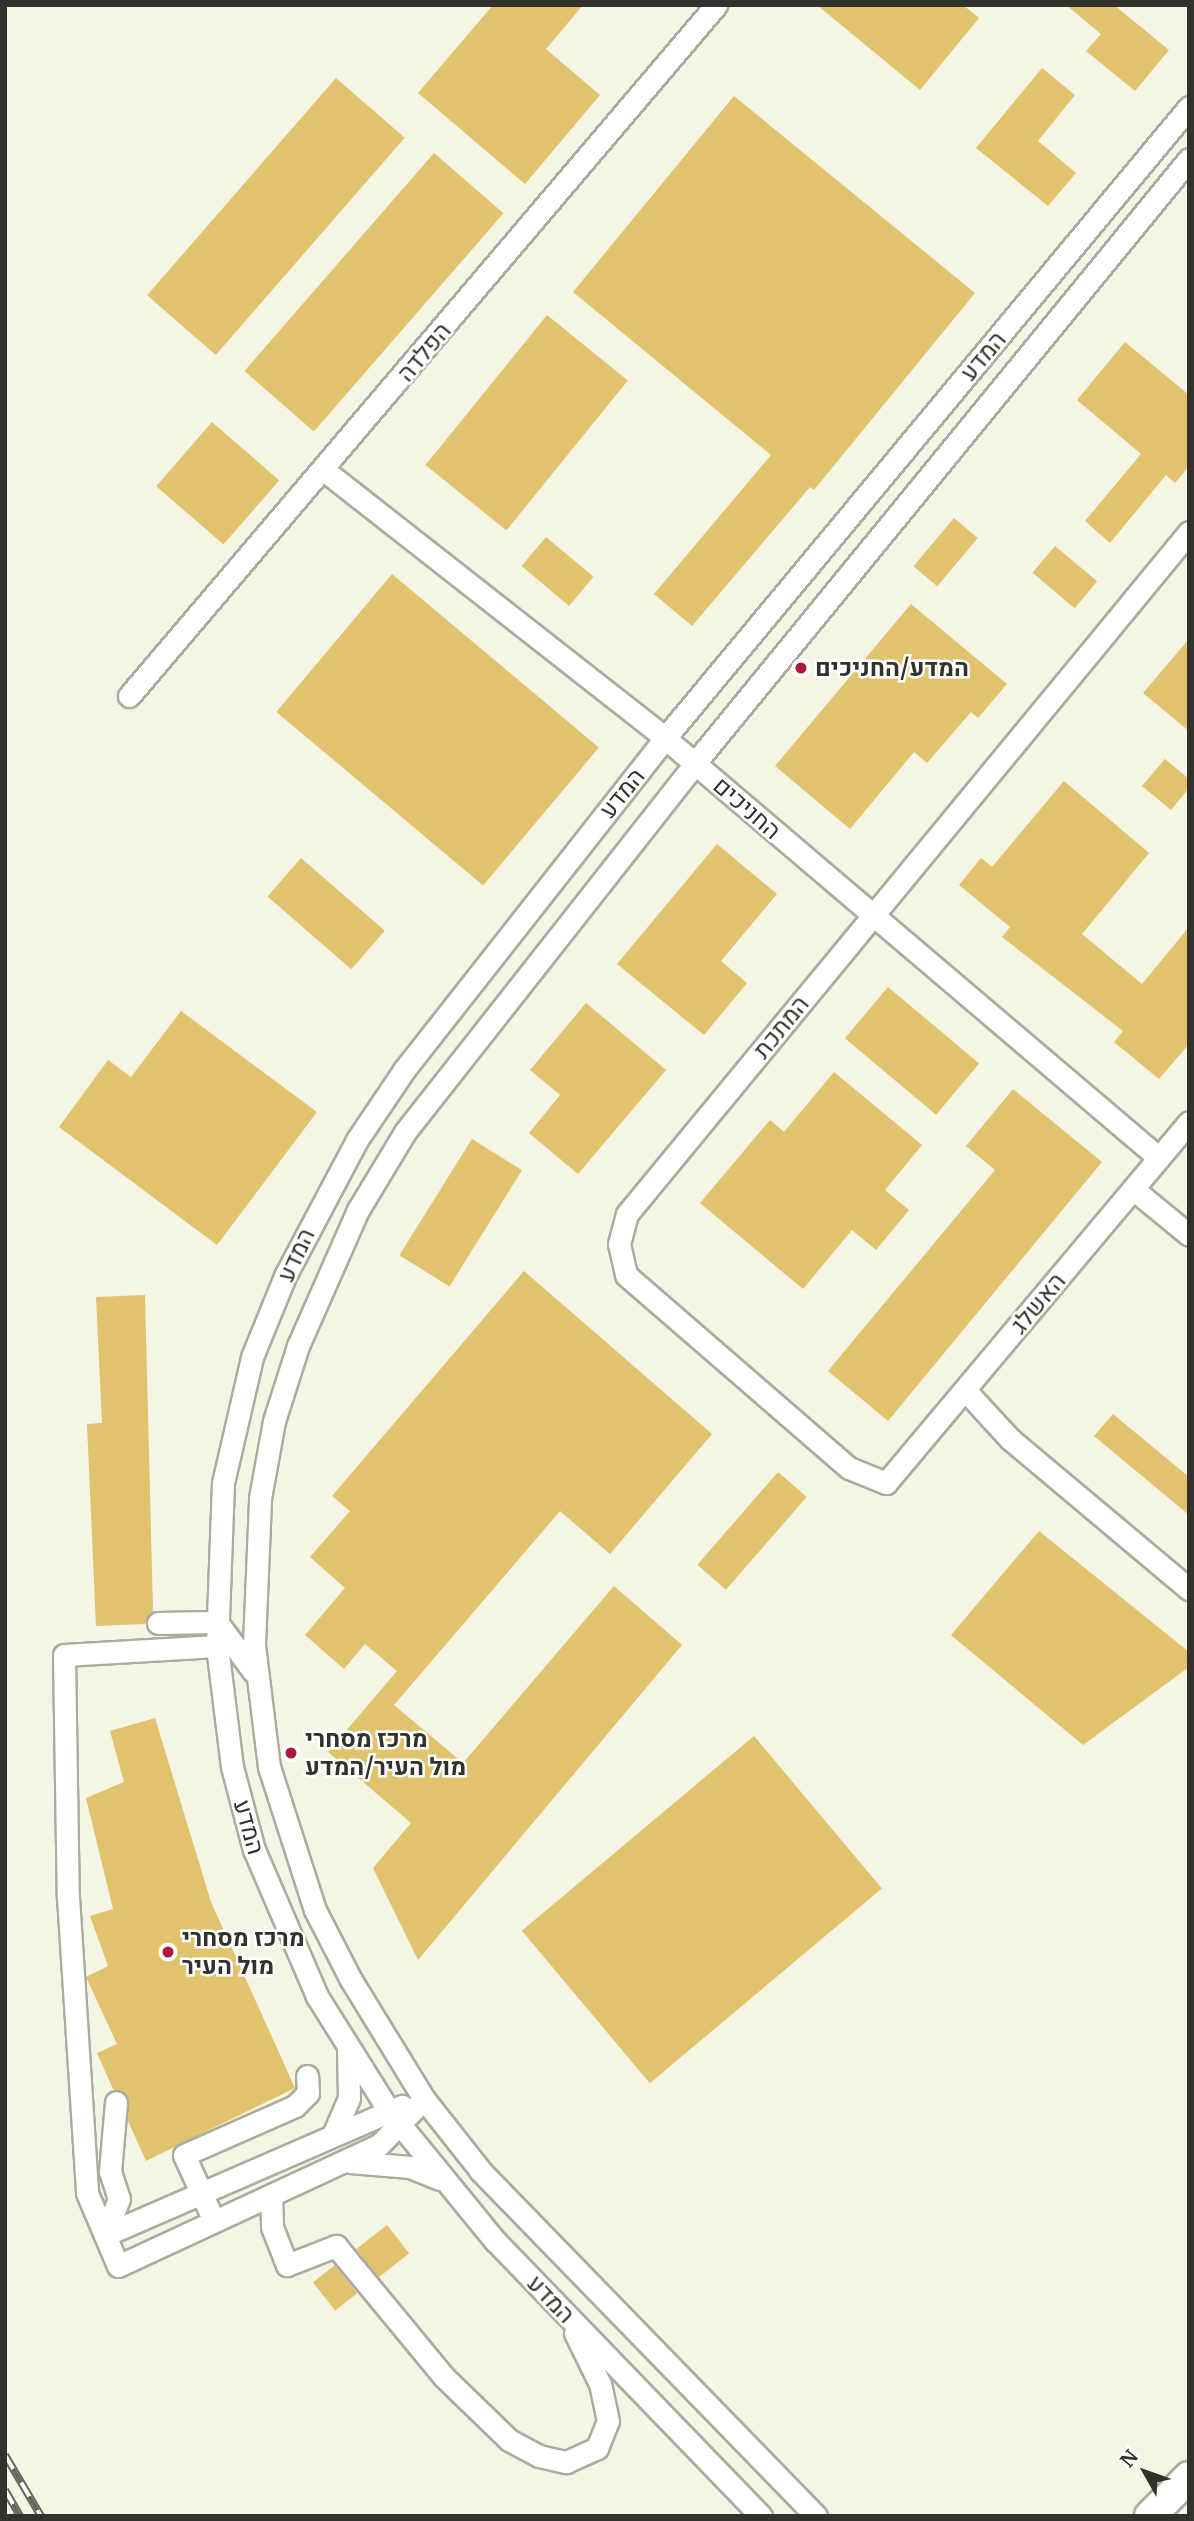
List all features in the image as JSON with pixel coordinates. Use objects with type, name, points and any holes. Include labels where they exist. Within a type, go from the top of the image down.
[{"type":"highway","points":[[1150,2516],[1189,2477]]},
{"type":"street","name":"הפלדה","points":[[130,696],[325,471],[716,5]]},
{"type":"street","name":"המדע","points":[[761,2516],[566,2315],[443,2180],[395,2119],[348,2049],[286,1933],[254,1850],[232,1766],[217,1646],[223,1483],[252,1357],[319,1206],[404,1070],[665,738],[1189,107]]},
{"type":"street","name":"המדע","points":[[816,2516],[512,2205],[424,2099],[316,1910],[269,1767],[256,1677],[260,1498],[274,1421],[324,1279],[358,1209],[405,1132],[695,763],[1189,159]]},
{"type":"street","name":"החניכים","points":[[325,471],[665,738],[1159,1157]]},
{"type":"street","name":"המתכת","points":[[886,1483],[849,1468],[626,1275],[619,1244],[627,1214],[1189,532]]},
{"type":"street","name":"האשלג","points":[[886,1483],[1189,1122]]},
{"type":"street","points":[[1133,1189],[1189,1236]]},
{"type":"street","points":[[965,1390],[1010,1439],[1189,1589]]},
{"type":"street","points":[[158,1623],[217,1622],[256,1677]]},
{"type":"street","points":[[217,1646],[64,1655],[68,1897],[87,2193],[118,2266],[379,2145],[395,2119]]},
{"type":"street","points":[[333,2135],[349,2098],[348,2049]]},
{"type":"street","points":[[214,2221],[184,2155],[295,2106],[308,2094],[307,2076]]},
{"type":"street","points":[[105,2235],[333,2135],[395,2119],[424,2099]]},
{"type":"street","points":[[105,2235],[119,2199],[110,2172],[116,2102]]},
{"type":"street","points":[[341,2162],[387,2163],[443,2180]]},
{"type":"street","points":[[271,2195],[272,2227],[287,2265],[336,2246],[444,2376],[509,2440],[539,2456],[578,2462],[597,2448],[608,2421],[600,2384],[566,2315]]},
{"type":"building","points":[[493,5],[583,5],[546,49],[600,95],[525,184],[418,93]]},
{"type":"building","points":[[817,5],[963,5],[979,18],[920,90]]},
{"type":"building","points":[[1066,5],[1114,5],[1169,50],[1135,91],[1086,51],[1101,34]]},
{"type":"building","points":[[1042,68],[1075,95],[1038,141],[1076,173],[1048,206],[976,148]]},
{"type":"building","points":[[336,78],[405,138],[216,355],[147,295]]},
{"type":"building","points":[[734,96],[975,293],[814,490],[810,487],[692,626],[654,594],[771,455],[573,292]]},
{"type":"building","points":[[434,153],[503,213],[314,431],[244,371]]},
{"type":"building","points":[[547,315],[628,380],[506,530],[426,465]]},
{"type":"building","points":[[1125,342],[1189,395],[1189,466],[1175,483],[1166,475],[1110,543],[1085,521],[1141,454],[1077,400]]},
{"type":"building","points":[[212,422],[279,480],[223,545],[156,486]]},
{"type":"building","points":[[954,518],[978,538],[937,586],[914,566]]},
{"type":"building","points":[[546,537],[593,577],[569,606],[522,566]]},
{"type":"building","points":[[1055,546],[1097,581],[1075,608],[1033,573]]},
{"type":"building","points":[[392,574],[599,748],[483,885],[276,712]]},
{"type":"building","points":[[911,604],[1007,684],[978,718],[971,712],[927,763],[914,752],[850,829],[775,766]]},
{"type":"building","points":[[1189,639],[1189,731],[1143,693]]},
{"type":"building","points":[[1165,759],[1189,779],[1189,788],[1171,810],[1142,786]]},
{"type":"building","points":[[1064,781],[1149,853],[1082,934],[1142,984],[1189,927],[1189,1044],[1159,1079],[1114,1042],[1123,1031],[1002,937],[1010,927],[959,885],[981,858],[992,867]]},
{"type":"building","points":[[717,844],[777,894],[721,961],[747,983],[704,1035],[617,964]]},
{"type":"building","points":[[301,858],[385,931],[351,969],[268,896]]},
{"type":"building","points":[[888,987],[979,1063],[936,1115],[845,1038]]},
{"type":"building","points":[[586,1003],[666,1070],[578,1174],[529,1133],[560,1095],[530,1070]]},
{"type":"building","points":[[181,1011],[317,1112],[217,1245],[59,1127],[108,1060],[131,1077]]},
{"type":"building","points":[[834,1072],[922,1145],[885,1190],[909,1210],[876,1250],[852,1230],[803,1289],[700,1203],[770,1120],[784,1132]]},
{"type":"building","points":[[1013,1089],[1102,1162],[888,1421],[828,1371],[995,1170],[966,1146]]},
{"type":"building","points":[[472,1139],[522,1170],[449,1286],[399,1255]]},
{"type":"building","points":[[524,1271],[712,1434],[610,1554],[560,1511],[394,1705],[463,1763],[614,1586],[682,1645],[418,1960],[373,1868],[411,1823],[328,1752],[397,1671],[365,1644],[344,1669],[305,1635],[345,1588],[310,1557],[350,1511],[332,1496]]},
{"type":"building","points":[[145,1295],[153,1611],[145,1624],[96,1626],[87,1424],[102,1423],[96,1297]]},
{"type":"building","points":[[1113,1414],[1189,1477],[1189,1515],[1094,1436]]},
{"type":"building","points":[[778,1472],[807,1497],[726,1590],[697,1565]]},
{"type":"building","points":[[1039,1531],[1189,1652],[1189,1667],[1083,1745],[951,1635]]},
{"type":"building","name":"מרכז מסחרי מול העיר","points":[[155,1718],[211,1902],[295,2088],[146,2161],[128,2121],[128,2097],[113,2089],[97,2053],[117,2044],[86,1977],[108,1966],[90,1916],[113,1909],[86,1798],[124,1782],[110,1731]]},
{"type":"building","points":[[754,1736],[882,1888],[650,2083],[522,1931]]},
{"type":"building","points":[[387,2225],[409,2253],[378,2277],[356,2249]]},
{"type":"building","points":[[335,2265],[357,2293],[335,2311],[313,2282]]},
{"type":"railway","points":[[5,2455],[41,2516]]},
{"type":"railway","points":[[5,2490],[20,2516]]},
{"type":"place","name":"המדע/החניכים","points":[[801,668]]},
{"type":"place","name":"מרכז מסחרי מול העיר/המדע","points":[[291,1753]]},
{"type":"place","name":"מרכז מסחרי מול העיר","points":[[168,1952]]}]
